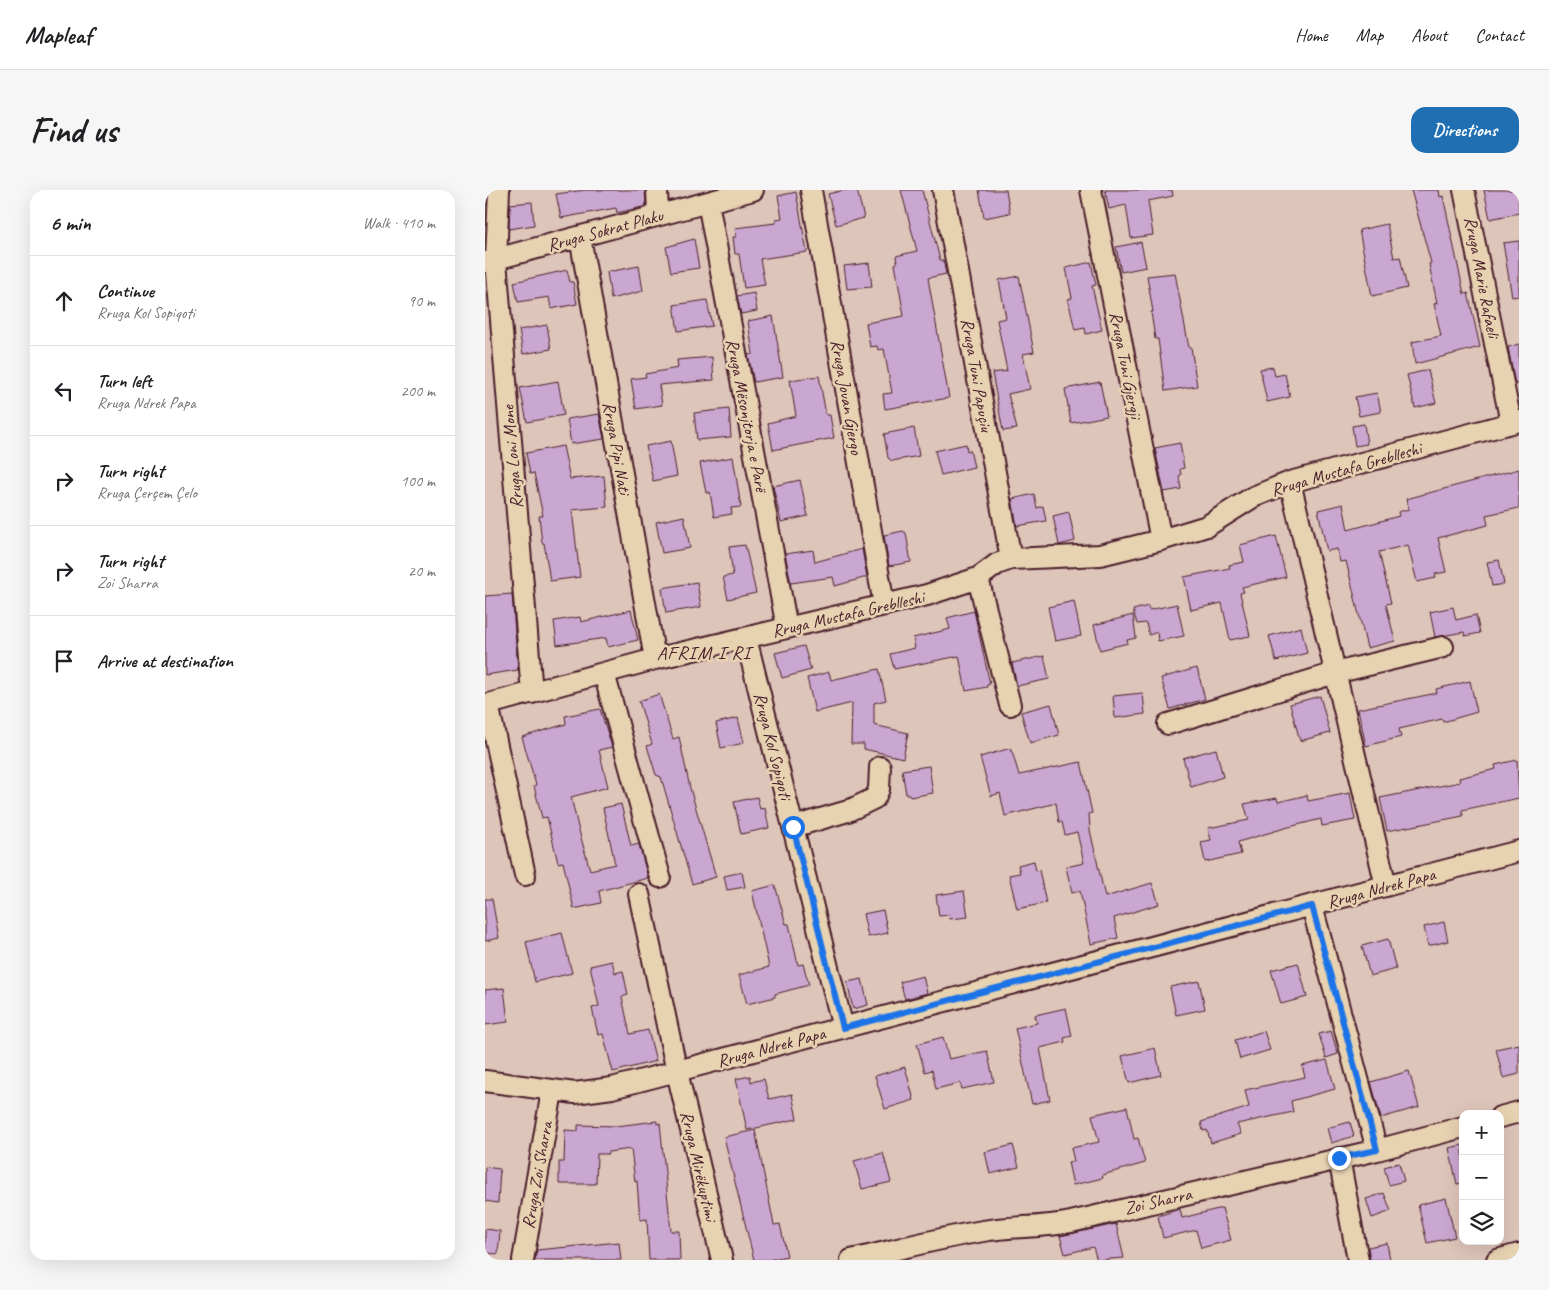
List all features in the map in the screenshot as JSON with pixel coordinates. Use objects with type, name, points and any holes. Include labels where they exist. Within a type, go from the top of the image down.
[{"type":"street","name":"Rruga Loni Mone","points":[[499,190],[490,261],[532,693]]},
{"type":"street","points":[[657,190],[658,215]]},
{"type":"street","name":"Rruga Sokrat Plaku","points":[[490,261],[753,190]]},
{"type":"street","name":"Rruga Jovan Gjergo","points":[[811,190],[884,605]]},
{"type":"street","name":"Rruga Tuni Papuçiu","points":[[943,190],[1011,559]]},
{"type":"street","name":"Rruga Tuni Gjergji","points":[[1091,190],[1161,540]]},
{"type":"street","name":"Rruga Marie Rafaeli","points":[[1465,190],[1515,422]]},
{"type":"street","name":"Rruga Mësonjtorja e Parë","points":[[708,202],[787,628]]},
{"type":"street","name":"Rruga Pipi Nati","points":[[580,237],[655,658]]},
{"type":"street","name":"Rruga Mustafa Greblleshi","points":[[486,704],[655,658],[747,638],[949,589],[978,578],[997,564],[1011,559],[1085,557],[1161,540],[1207,526],[1253,497],[1290,482],[1515,422]]},
{"type":"street","points":[[1290,482],[1386,886]]},
{"type":"street","points":[[978,578],[1009,705]]},
{"type":"street","name":"Rruga Kol Sopiqoti","points":[[747,638],[843,1028]]},
{"type":"street","points":[[1168,724],[1335,673],[1443,646]]},
{"type":"street","points":[[604,673],[660,877]]},
{"type":"street","points":[[486,704],[525,875]]},
{"type":"street","points":[[793,827],[847,811],[875,798],[879,790],[879,767]]},
{"type":"street","name":"Rruga Ndrek Papa","points":[[485,1081],[552,1091],[593,1092],[677,1072],[1519,850]]},
{"type":"street","name":"Rruga Mirëkuptimi","points":[[639,894],[677,1072],[722,1260]]},
{"type":"street","points":[[1312,906],[1377,1150]]},
{"type":"street","name":"Rruga Zoi Sharra","points":[[523,1260],[552,1091]]},
{"type":"street","points":[[1504,1116],[1519,1112]]},
{"type":"street","name":"Zoi Sharra","points":[[851,1260],[981,1231],[1051,1226],[1071,1222],[1377,1150],[1459,1128]]},
{"type":"street","points":[[1339,1158],[1358,1260]]},
{"type":"street","points":[[1497,1260],[1519,1254]]},
{"type":"building","points":[[585,190],[645,190],[646,206],[617,213],[616,208],[561,218],[556,194]]},
{"type":"building","points":[[844,190],[857,190],[864,218],[836,225],[828,194]]},
{"type":"building","points":[[901,190],[922,190],[940,260],[943,260],[946,274],[928,278],[949,398],[885,409],[883,394],[892,393],[884,349],[878,350],[877,346],[870,347],[866,323],[904,316],[895,264],[897,263],[896,256],[917,251]]},
{"type":"building","points":[[979,190],[1006,190],[1010,213],[984,218]]},
{"type":"building","points":[[1105,190],[1172,190],[1173,196],[1148,201],[1153,235],[1131,238],[1126,205],[1109,209]]},
{"type":"building","points":[[1411,190],[1439,190],[1440,197],[1443,196],[1464,294],[1468,293],[1480,347],[1415,364],[1412,342],[1441,336],[1434,304],[1437,303],[1429,264],[1431,263]]},
{"type":"building","points":[[1484,190],[1518,190],[1519,213],[1490,219]]},
{"type":"building","points":[[796,192],[807,252],[760,259],[765,285],[744,288],[739,254],[735,254],[733,237],[736,237],[735,228],[776,223],[776,219],[782,218],[778,196]]},
{"type":"building","points":[[532,202],[534,225],[509,229],[510,204]]},
{"type":"building","points":[[1387,224],[1394,258],[1400,257],[1407,288],[1372,296],[1359,230]]},
{"type":"building","points":[[694,239],[699,268],[671,272],[666,247]]},
{"type":"building","points":[[1519,241],[1519,296],[1512,297],[1503,243]]},
{"type":"building","points":[[1141,242],[1146,267],[1121,272],[1116,247]]},
{"type":"building","points":[[1091,262],[1096,285],[1092,286],[1102,330],[1086,334],[1085,328],[1075,330],[1068,299],[1072,298],[1066,268]]},
{"type":"building","points":[[869,263],[872,287],[847,289],[844,266]]},
{"type":"building","points":[[639,266],[643,291],[611,299],[607,272]]},
{"type":"building","points":[[567,270],[570,282],[573,282],[577,304],[551,309],[549,297],[518,302],[514,282]]},
{"type":"building","points":[[1175,273],[1189,348],[1191,347],[1197,386],[1165,391],[1158,339],[1155,339],[1147,276]]},
{"type":"building","points":[[1019,276],[1034,352],[1023,354],[1030,389],[1008,394],[1017,429],[1003,431],[992,373],[1007,371],[997,320],[1006,318],[999,280]]},
{"type":"building","points":[[754,293],[757,311],[741,314],[737,296]]},
{"type":"building","points":[[707,300],[712,326],[678,331],[674,305]]},
{"type":"building","points":[[773,316],[783,377],[754,382],[748,355],[753,354],[748,321]]},
{"type":"building","points":[[547,325],[551,349],[523,354],[519,330]]},
{"type":"building","points":[[1519,344],[1519,383],[1515,384],[1508,347]]},
{"type":"building","points":[[712,357],[714,380],[659,385],[662,405],[636,409],[631,379],[646,377],[645,374],[678,368],[677,360]]},
{"type":"building","points":[[1273,367],[1275,376],[1285,374],[1290,397],[1267,402],[1260,369]]},
{"type":"building","points":[[1428,370],[1436,403],[1415,408],[1407,375]]},
{"type":"building","points":[[819,376],[826,415],[830,415],[834,438],[773,450],[768,423],[796,416],[790,380]]},
{"type":"building","points":[[558,381],[564,415],[527,422],[520,388]]},
{"type":"building","points":[[1100,382],[1107,416],[1071,423],[1065,389]]},
{"type":"building","points":[[1377,393],[1381,412],[1359,416],[1355,397]]},
{"type":"building","points":[[729,409],[731,437],[697,440],[694,413]]},
{"type":"building","points":[[599,414],[604,439],[571,444],[567,419]]},
{"type":"building","points":[[1364,424],[1367,444],[1355,446],[1352,426]]},
{"type":"building","points":[[914,428],[919,456],[892,461],[888,458],[884,434]]},
{"type":"building","points":[[671,441],[677,476],[653,481],[646,446]]},
{"type":"building","points":[[1180,443],[1184,468],[1180,469],[1181,475],[1179,476],[1181,489],[1164,492],[1155,448]]},
{"type":"building","points":[[966,444],[967,451],[970,450],[974,467],[941,475],[935,451]]},
{"type":"building","points":[[563,446],[570,479],[604,476],[607,507],[572,510],[580,577],[550,581],[544,543],[542,543],[539,516],[543,516],[534,473],[530,474],[526,453]]},
{"type":"building","points":[[733,457],[741,507],[731,508],[732,514],[714,517],[710,492],[706,493],[700,463]]},
{"type":"building","points":[[1519,469],[1519,508],[1486,515],[1488,525],[1438,538],[1446,572],[1435,574],[1436,578],[1417,582],[1408,545],[1379,552],[1391,603],[1386,604],[1395,641],[1367,648],[1346,561],[1340,562],[1337,549],[1327,551],[1318,510],[1343,504],[1348,530],[1399,516],[1398,512],[1409,509],[1406,499]]},
{"type":"building","points":[[800,480],[808,516],[781,522],[773,486]]},
{"type":"building","points":[[1034,494],[1037,508],[1043,506],[1046,521],[1017,526],[1012,499]]},
{"type":"building","points":[[1069,512],[1075,541],[1059,545],[1053,516]]},
{"type":"building","points":[[684,516],[690,548],[662,553],[656,522]]},
{"type":"building","points":[[903,531],[906,533],[911,562],[889,566],[884,535]]},
{"type":"building","points":[[1276,536],[1286,577],[1242,587],[1244,592],[1240,593],[1250,636],[1230,640],[1222,603],[1191,610],[1184,577],[1230,568],[1229,565],[1244,562],[1240,545]]},
{"type":"building","points":[[745,545],[756,593],[728,599],[723,577],[733,575],[729,547]]},
{"type":"building","points":[[862,549],[867,577],[835,586],[833,577],[791,583],[785,554],[813,550],[815,562]]},
{"type":"building","points":[[1499,560],[1504,584],[1492,586],[1487,562]]},
{"type":"building","points":[[697,582],[701,607],[666,613],[662,588]]},
{"type":"building","points":[[512,594],[518,670],[485,675],[485,596]]},
{"type":"building","points":[[1074,601],[1081,636],[1055,641],[1048,607]]},
{"type":"building","points":[[1177,604],[1184,636],[1158,641],[1157,632],[1149,635],[1146,623],[1137,624],[1133,610],[1148,606],[1149,610]]},
{"type":"building","points":[[1453,607],[1456,620],[1476,615],[1480,633],[1465,636],[1464,632],[1435,637],[1430,612]]},
{"type":"building","points":[[631,610],[638,640],[608,647],[606,638],[557,645],[554,621],[580,617],[581,622]]},
{"type":"building","points":[[974,611],[990,684],[987,687],[966,691],[959,656],[894,669],[890,654],[915,648],[913,638],[950,629],[947,618]]},
{"type":"building","points":[[1133,615],[1136,638],[1127,640],[1128,643],[1100,650],[1094,625]]},
{"type":"building","points":[[1301,627],[1307,653],[1276,661],[1269,636]]},
{"type":"building","points":[[804,646],[811,670],[782,678],[775,653]]},
{"type":"building","points":[[1044,656],[1049,679],[1017,686],[1012,663]]},
{"type":"building","points":[[1197,668],[1205,699],[1170,709],[1161,678]]},
{"type":"building","points":[[879,669],[886,700],[874,703],[874,725],[908,733],[903,758],[864,749],[864,744],[851,744],[852,703],[815,712],[807,678],[829,672],[831,680]]},
{"type":"building","points":[[1470,681],[1477,712],[1443,722],[1442,719],[1399,729],[1401,737],[1366,746],[1358,709],[1437,693],[1436,689]]},
{"type":"building","points":[[1143,693],[1145,714],[1115,718],[1113,696]]},
{"type":"building","points":[[659,694],[673,739],[679,737],[690,788],[716,877],[692,884],[661,777],[656,775],[647,746],[652,744],[639,701]]},
{"type":"building","points":[[1320,696],[1330,733],[1300,741],[1290,704]]},
{"type":"building","points":[[1051,704],[1059,735],[1030,743],[1021,712]]},
{"type":"building","points":[[600,709],[612,747],[599,750],[608,787],[571,797],[590,870],[615,864],[603,808],[621,804],[631,846],[639,844],[648,878],[599,891],[601,903],[574,909],[563,862],[558,863],[547,817],[542,818],[534,786],[536,785],[522,737],[566,724],[565,716]]},
{"type":"building","points":[[738,718],[744,743],[721,748],[716,723]]},
{"type":"building","points":[[1011,748],[1019,775],[1081,762],[1092,813],[1089,814],[1090,830],[1105,897],[1152,883],[1159,904],[1114,918],[1118,938],[1091,944],[1080,891],[1072,893],[1066,867],[1084,863],[1077,832],[1065,835],[1062,822],[1059,822],[1056,803],[1005,816],[1000,793],[991,796],[980,757]]},
{"type":"building","points":[[1216,749],[1223,777],[1191,787],[1183,758]]},
{"type":"building","points":[[1517,760],[1519,798],[1462,810],[1463,816],[1387,831],[1380,798],[1460,782],[1459,778],[1496,769],[1495,765]]},
{"type":"building","points":[[929,766],[933,793],[910,797],[909,794],[906,794],[902,770]]},
{"type":"building","points":[[1350,793],[1355,820],[1322,826],[1321,819],[1285,828],[1238,842],[1241,854],[1205,862],[1201,842],[1211,840],[1208,828],[1249,820],[1244,804],[1277,798],[1278,802],[1307,795],[1308,801]]},
{"type":"building","points":[[757,797],[760,809],[765,808],[769,828],[741,834],[734,802]]},
{"type":"building","points":[[1034,861],[1036,871],[1039,870],[1046,903],[1017,909],[1009,875],[1020,873],[1018,865]]},
{"type":"building","points":[[742,872],[745,887],[727,890],[724,876]]},
{"type":"building","points":[[775,885],[786,924],[789,924],[798,965],[803,964],[809,985],[775,994],[775,997],[747,1004],[739,975],[769,967],[752,891]]},
{"type":"building","points":[[964,891],[968,917],[950,919],[949,915],[939,916],[936,895]]},
{"type":"building","points":[[485,899],[492,899],[499,938],[485,941]]},
{"type":"building","points":[[883,910],[888,933],[868,937],[863,914]]},
{"type":"building","points":[[1444,922],[1448,941],[1428,946],[1424,927]]},
{"type":"building","points":[[562,933],[572,973],[535,982],[526,942]]},
{"type":"building","points":[[1388,939],[1396,969],[1370,976],[1362,946]]},
{"type":"building","points":[[612,961],[615,973],[623,971],[628,995],[622,997],[630,1034],[648,1030],[656,1061],[613,1072],[603,1034],[598,1035],[592,1008],[599,1006],[590,966]]},
{"type":"building","points":[[1298,963],[1307,997],[1281,1004],[1271,970]]},
{"type":"building","points":[[923,976],[927,993],[905,999],[900,982]]},
{"type":"building","points":[[862,979],[868,1005],[853,1009],[847,982]]},
{"type":"building","points":[[1199,981],[1205,1009],[1176,1015],[1170,987]]},
{"type":"building","points":[[504,988],[508,1022],[485,1025],[485,990]]},
{"type":"building","points":[[1066,1008],[1072,1036],[1064,1038],[1065,1042],[1040,1048],[1050,1100],[1032,1104],[1015,1028],[1037,1023],[1035,1015]]},
{"type":"building","points":[[1264,1031],[1270,1050],[1240,1059],[1235,1040]]},
{"type":"building","points":[[1331,1031],[1338,1054],[1326,1058],[1319,1034]]},
{"type":"building","points":[[943,1037],[949,1059],[987,1051],[994,1082],[962,1089],[960,1083],[936,1089],[932,1070],[925,1072],[917,1044]]},
{"type":"building","points":[[1519,1044],[1519,1074],[1503,1078],[1496,1049]]},
{"type":"building","points":[[1155,1048],[1161,1075],[1129,1083],[1122,1056]]},
{"type":"building","points":[[1327,1060],[1335,1089],[1291,1101],[1293,1112],[1237,1124],[1241,1134],[1211,1143],[1207,1130],[1203,1131],[1201,1122],[1249,1107],[1245,1090],[1305,1077],[1302,1066]]},
{"type":"building","points":[[905,1067],[914,1100],[885,1109],[875,1076]]},
{"type":"building","points":[[1409,1071],[1419,1107],[1381,1118],[1371,1082]]},
{"type":"building","points":[[750,1076],[751,1082],[764,1079],[769,1099],[792,1094],[797,1119],[747,1130],[736,1079]]},
{"type":"building","points":[[1127,1107],[1134,1139],[1138,1138],[1145,1163],[1102,1175],[1103,1178],[1073,1185],[1068,1162],[1074,1161],[1071,1148],[1099,1142],[1092,1115]]},
{"type":"building","points":[[657,1121],[657,1124],[660,1123],[671,1231],[679,1231],[680,1260],[649,1260],[647,1219],[640,1220],[637,1181],[635,1182],[631,1149],[608,1152],[608,1154],[597,1154],[596,1184],[559,1184],[559,1162],[564,1162],[565,1130],[578,1131],[578,1125],[616,1126]]},
{"type":"building","points":[[1350,1122],[1354,1136],[1331,1143],[1327,1128]]},
{"type":"building","points":[[755,1130],[774,1225],[780,1224],[787,1256],[768,1260],[754,1260],[724,1137]]},
{"type":"building","points":[[1013,1145],[1019,1167],[990,1174],[985,1152]]},
{"type":"building","points":[[1459,1146],[1459,1184],[1457,1184],[1449,1148]]},
{"type":"building","points":[[883,1153],[891,1182],[862,1189],[854,1161]]},
{"type":"building","points":[[1399,1163],[1404,1181],[1389,1185],[1384,1167]]},
{"type":"building","points":[[485,1167],[500,1169],[498,1203],[485,1201]]},
{"type":"building","points":[[1384,1193],[1391,1211],[1372,1218],[1366,1199]]},
{"type":"building","points":[[1446,1198],[1455,1237],[1427,1243],[1418,1205]]},
{"type":"building","points":[[1222,1208],[1231,1240],[1201,1248],[1196,1230],[1163,1238],[1158,1216],[1180,1209],[1182,1218]]},
{"type":"building","points":[[1116,1224],[1124,1258],[1097,1260],[1093,1247],[1065,1254],[1060,1236]]},
{"type":"building","points":[[485,1229],[500,1231],[498,1254],[485,1253]]},
{"type":"building","points":[[619,1242],[621,1260],[535,1260],[537,1250]]},
{"type":"building","points":[[1387,1243],[1390,1260],[1370,1260],[1368,1247]]},
{"type":"district","name":"AFRIM I RI","points":[[704,652]]},
{"type":"route","points":[[793,827],[843,1028],[1312,906],[1377,1150],[1339,1158]]}]
